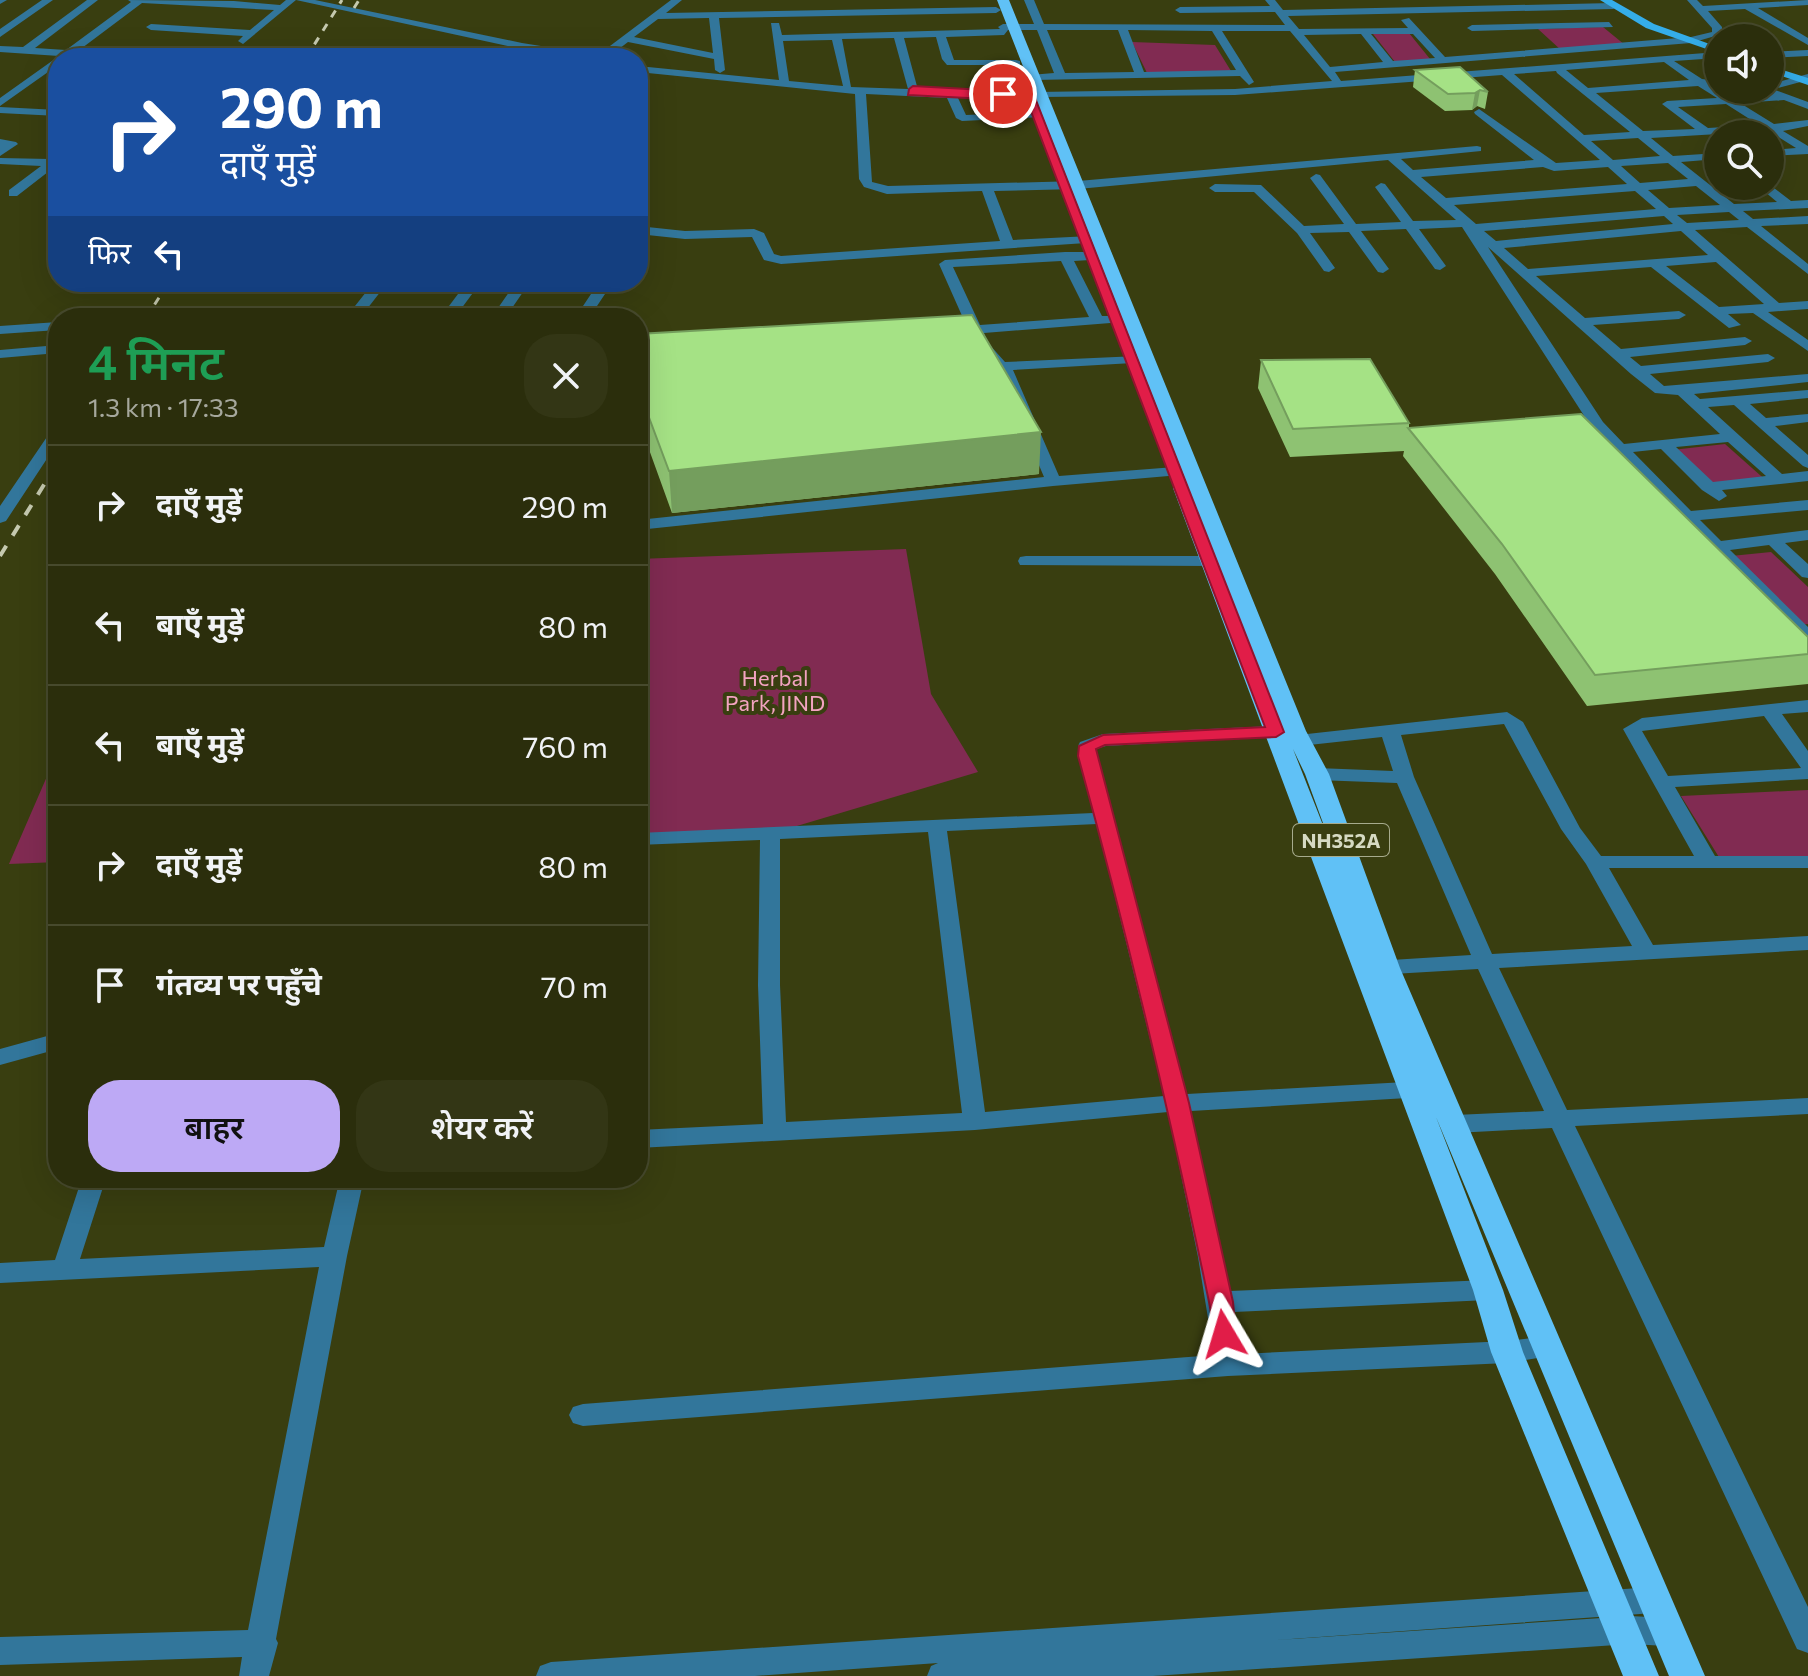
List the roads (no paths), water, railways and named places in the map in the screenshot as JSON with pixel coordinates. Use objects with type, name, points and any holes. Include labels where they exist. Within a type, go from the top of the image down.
[{"type":"highway","name":"NH352A","points":[[995,29],[1033,91],[1081,192],[1108,320],[1133,359],[1209,561],[1290,735],[1317,774],[1412,1091],[1488,1290],[1507,1352],[1641,1676]]},
{"type":"highway","name":"NH352A","points":[[1095,250],[1290,735],[1375,968],[1455,1124],[1687,1676]]},
{"type":"main road","points":[[1609,3],[1650,26],[1704,47]]},
{"type":"street","points":[[0,34],[48,0]]},
{"type":"street","points":[[25,51],[93,0]]},
{"type":"street","points":[[133,0],[236,3],[280,8]]},
{"type":"street","points":[[74,48],[140,0]]},
{"type":"street","points":[[151,27],[247,37],[292,0]]},
{"type":"street","points":[[301,0],[535,48]]},
{"type":"street","points":[[612,48],[677,0]]},
{"type":"street","points":[[773,0],[784,80]]},
{"type":"street","points":[[833,0],[836,12]]},
{"type":"street","points":[[1029,0],[1061,77]]},
{"type":"street","points":[[1173,0],[1188,27]]},
{"type":"street","points":[[1270,0],[1342,86]]},
{"type":"street","points":[[1340,0],[1350,11]]},
{"type":"street","points":[[1508,0],[1517,8]]},
{"type":"street","points":[[1327,70],[1637,45],[1691,40],[1717,34],[1717,27],[1692,0]]},
{"type":"street","points":[[172,11],[184,2]]},
{"type":"street","points":[[1701,9],[1808,2]]},
{"type":"street","points":[[223,14],[236,3]]},
{"type":"street","points":[[1581,3],[1637,45]]},
{"type":"street","points":[[1180,10],[1399,11],[1609,3]]},
{"type":"street","points":[[656,16],[836,12],[965,5],[995,29],[1033,91]]},
{"type":"street","points":[[965,5],[995,29]]},
{"type":"street","points":[[1747,6],[1808,42]]},
{"type":"street","points":[[1456,9],[1481,37]]},
{"type":"street","points":[[1399,11],[1413,31],[1442,60]]},
{"type":"street","points":[[714,15],[720,74]]},
{"type":"street","points":[[139,37],[161,19]]},
{"type":"street","points":[[203,31],[213,22]]},
{"type":"street","points":[[1472,28],[1609,25]]},
{"type":"street","points":[[777,38],[898,36],[1041,26],[1413,31]]},
{"type":"street","points":[[1121,26],[1140,75]]},
{"type":"street","points":[[1534,27],[1554,51]]},
{"type":"street","points":[[1215,28],[1242,73],[1258,92]]},
{"type":"street","points":[[940,34],[948,61],[995,29]]},
{"type":"street","points":[[1363,31],[1391,66]]},
{"type":"street","points":[[898,36],[913,91]]},
{"type":"street","points":[[836,37],[847,85]]},
{"type":"street","points":[[625,38],[718,57]]},
{"type":"street","points":[[1125,38],[1181,40]]},
{"type":"street","points":[[1209,41],[1223,41]]},
{"type":"street","points":[[522,46],[526,48]]},
{"type":"street","points":[[1490,46],[1499,55]]},
{"type":"street","points":[[1,50],[48,55]]},
{"type":"street","points":[[1784,54],[1808,53]]},
{"type":"street","points":[[1791,54],[1808,60]]},
{"type":"street","points":[[648,67],[860,90],[1258,92],[1704,55]]},
{"type":"street","points":[[1506,73],[1669,63],[1704,57]]},
{"type":"street","points":[[1669,63],[1702,83]]},
{"type":"street","points":[[0,103],[48,68]]},
{"type":"street","points":[[44,71],[48,71]]},
{"type":"street","points":[[672,71],[951,95],[988,97],[1033,91]]},
{"type":"street","points":[[1561,71],[1808,270]]},
{"type":"street","points":[[951,95],[960,118],[995,117],[1033,91],[1061,77],[1242,73]]},
{"type":"street","points":[[1506,73],[1775,306]]},
{"type":"street","points":[[1586,91],[1702,83]]},
{"type":"street","points":[[860,90],[865,179],[876,188],[903,191],[987,188],[1081,192],[1477,149]]},
{"type":"street","points":[[988,97],[995,117]]},
{"type":"street","points":[[1784,97],[1808,106]]},
{"type":"street","points":[[1704,102],[1667,104],[1704,130]]},
{"type":"street","points":[[1735,104],[1759,120]]},
{"type":"street","points":[[0,110],[48,112]]},
{"type":"street","points":[[1479,112],[1545,163]]},
{"type":"street","points":[[1784,126],[1808,123]]},
{"type":"street","points":[[1583,138],[1704,132]]},
{"type":"street","points":[[1784,136],[1808,151]]},
{"type":"street","points":[[0,142],[12,144],[0,153]]},
{"type":"street","points":[[1784,152],[1808,151]]},
{"type":"street","points":[[1412,174],[1545,163],[1559,167],[1704,157]]},
{"type":"street","points":[[1392,158],[1660,390],[1682,391],[1808,378]]},
{"type":"street","points":[[0,161],[48,161]]},
{"type":"street","points":[[0,184],[18,190],[48,166]]},
{"type":"street","points":[[1316,178],[1383,269]]},
{"type":"street","points":[[1445,202],[1699,182]]},
{"type":"street","points":[[1381,187],[1440,266]]},
{"type":"street","points":[[987,188],[1008,245]]},
{"type":"street","points":[[1195,190],[1257,188],[1301,230],[1329,268]]},
{"type":"street","points":[[1782,200],[1787,204]]},
{"type":"street","points":[[1301,230],[1808,204]]},
{"type":"street","points":[[1466,221],[1597,425],[1687,516],[1800,620],[1808,637]]},
{"type":"street","points":[[1495,245],[1682,227],[1807,221]]},
{"type":"street","points":[[648,232],[685,235],[754,233],[760,236],[769,257],[781,260],[1008,245],[1095,250]]},
{"type":"street","points":[[1053,481],[1003,366],[985,350],[945,264],[1065,256],[1095,250]]},
{"type":"street","points":[[974,330],[1108,320],[1065,256]]},
{"type":"street","points":[[1527,273],[1717,258]]},
{"type":"street","points":[[1654,263],[1734,325]]},
{"type":"street","points":[[362,306],[373,292]]},
{"type":"street","points":[[1714,311],[1808,305]]},
{"type":"street","points":[[1755,308],[1808,347]]},
{"type":"street","points":[[1582,322],[1679,315]]},
{"type":"street","points":[[0,330],[48,327]]},
{"type":"street","points":[[1617,354],[1745,341]]},
{"type":"street","points":[[0,354],[48,350]]},
{"type":"street","points":[[1636,371],[1768,358]]},
{"type":"street","points":[[1003,366],[1133,359]]},
{"type":"street","points":[[1682,391],[1779,480]]},
{"type":"street","points":[[1696,404],[1808,394]]},
{"type":"street","points":[[1738,401],[1808,463]]},
{"type":"street","points":[[1764,423],[1808,418]]},
{"type":"street","points":[[1619,449],[1730,437]]},
{"type":"street","points":[[1664,444],[1738,511]]},
{"type":"street","points":[[0,518],[48,446]]},
{"type":"street","points":[[648,524],[1053,481],[1175,472]]},
{"type":"street","points":[[1708,487],[1808,476]]},
{"type":"street","points":[[1687,516],[1808,505]]},
{"type":"street","points":[[1719,546],[1808,535]]},
{"type":"street","points":[[1773,540],[1808,573]]},
{"type":"street","points":[[1026,561],[1209,561]]},
{"type":"street","points":[[1707,860],[1633,733],[1635,726],[1808,706]]},
{"type":"street","points":[[1770,711],[1808,764]]},
{"type":"street","points":[[1228,1365],[1221,1302],[1178,1103],[1087,756],[1087,746],[1094,742],[1390,731],[1498,718],[1514,722],[1571,829],[1595,862],[1647,953]]},
{"type":"street","points":[[1390,731],[1404,777],[1486,964],[1808,1639]]},
{"type":"street","points":[[1663,782],[1808,773]]},
{"type":"street","points":[[1317,774],[1404,777]]},
{"type":"street","points":[[648,839],[1105,818]]},
{"type":"street","points":[[937,827],[975,1121]]},
{"type":"street","points":[[770,834],[769,985],[775,1131]]},
{"type":"street","points":[[1595,862],[1808,862]]},
{"type":"street","points":[[1375,968],[1486,964],[1808,943]]},
{"type":"street","points":[[0,1057],[48,1044]]},
{"type":"street","points":[[648,1138],[975,1121],[1178,1103],[1439,1088]]},
{"type":"street","points":[[1455,1124],[1808,1106]]},
{"type":"street","points":[[64,1270],[91,1188]]},
{"type":"street","points":[[254,1676],[263,1643],[334,1256],[350,1188]]},
{"type":"street","points":[[0,1273],[334,1256]]},
{"type":"street","points":[[1221,1302],[1488,1290]]},
{"type":"street","points":[[583,1415],[1228,1365],[1507,1352],[1547,1347]]},
{"type":"street","points":[[942,1676],[1616,1618],[1654,1600]]},
{"type":"street","points":[[551,1676],[1616,1618],[1666,1632]]},
{"type":"street","points":[[0,1651],[263,1643]]},
{"type":"railway","points":[[312,48],[342,0]]},
{"type":"railway","points":[[354,8],[359,0]]},
{"type":"railway","points":[[152,308],[163,292]]},
{"type":"railway","points":[[0,556],[48,478]]},
{"type":"park label","name":"Herbal Park, JIND","points":[[775,690]]}]
